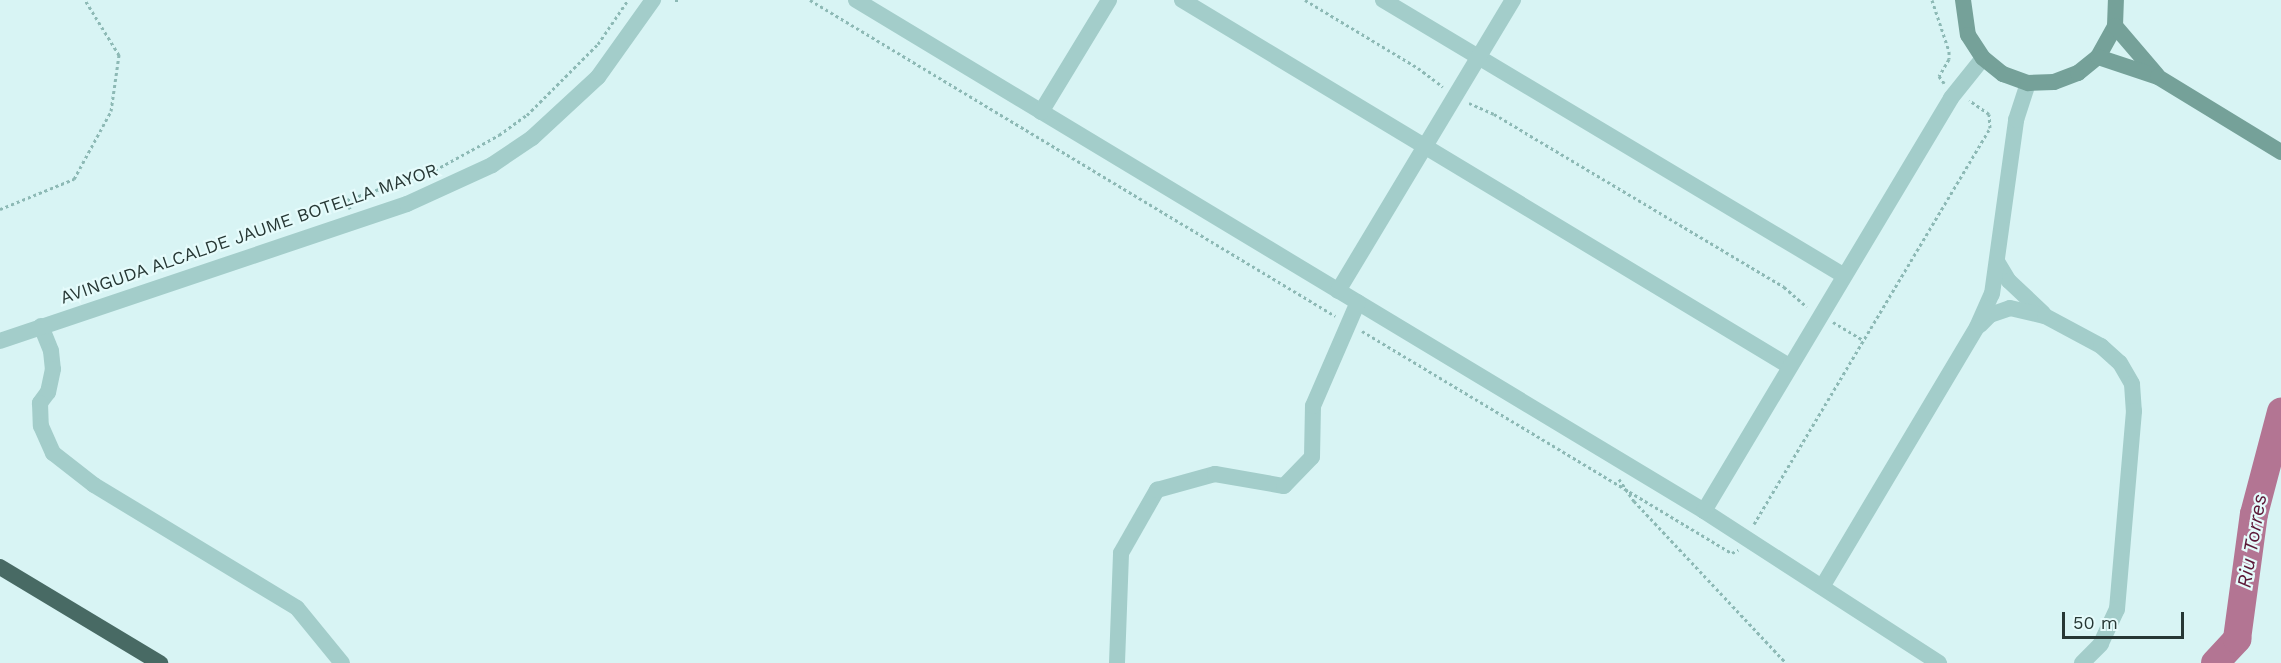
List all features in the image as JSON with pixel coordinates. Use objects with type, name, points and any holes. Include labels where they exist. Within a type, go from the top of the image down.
[{"type":"highway","points":[[0,567],[160,663]]},
{"type":"main road","points":[[1961,2],[1968,35],[1983,58],[2003,74],[2028,83],[2054,82],[2078,74],[2098,57],[2115,26],[2116,0]]},
{"type":"main road","points":[[2115,26],[2158,77]]},
{"type":"main road","points":[[2098,57],[2158,77],[2281,152]]},
{"type":"street","name":"AVINGUDA ALCALDE JAUME BOTELLA MAYOR","points":[[0,340],[354,222],[448,188],[532,138],[598,77],[653,0]]},
{"type":"street","points":[[856,0],[1704,511],[1939,663]]},
{"type":"street","points":[[1041,112],[1109,0]]},
{"type":"street","points":[[1182,0],[1789,366]]},
{"type":"street","points":[[1383,0],[1843,276]]},
{"type":"street","points":[[1338,291],[1513,0]]},
{"type":"street","points":[[1704,511],[1956,90],[1983,58]]},
{"type":"street","points":[[1822,587],[1977,327],[1992,294],[2016,120],[2028,83]]},
{"type":"street","points":[[1998,263],[2009,281],[2045,316]]},
{"type":"street","points":[[1117,663],[1121,553],[1157,490],[1215,474],[1284,486],[1312,457],[1312,406],[1358,302]]},
{"type":"street","points":[[1977,327],[1990,315],[2010,308],[2045,316],[2101,346],[2120,363],[2132,384],[2134,411],[2117,609],[2101,644],[2082,663]]},
{"type":"street","points":[[40,326],[51,351],[53,369],[48,392],[40,403],[41,426],[53,453],[94,485],[297,608],[342,663]]},
{"type":"path","points":[[0,208],[74,179],[111,111],[119,55],[85,0]]},
{"type":"path","points":[[354,222],[347,200],[435,170],[491,140],[527,115],[598,44],[628,0]]},
{"type":"path","points":[[675,0],[680,0]]},
{"type":"path","points":[[810,0],[1735,555],[1990,128],[1989,114],[1940,80],[1949,51],[1932,0]]},
{"type":"path","points":[[1305,0],[1456,95],[1494,114],[1784,287],[1820,314],[1863,340]]},
{"type":"path","points":[[1624,464],[1618,479],[1621,486],[1786,663]]},
{"type":"waterway","name":"Riu Torres","points":[[2215,663],[2237,639],[2254,514],[2281,412]]}]
